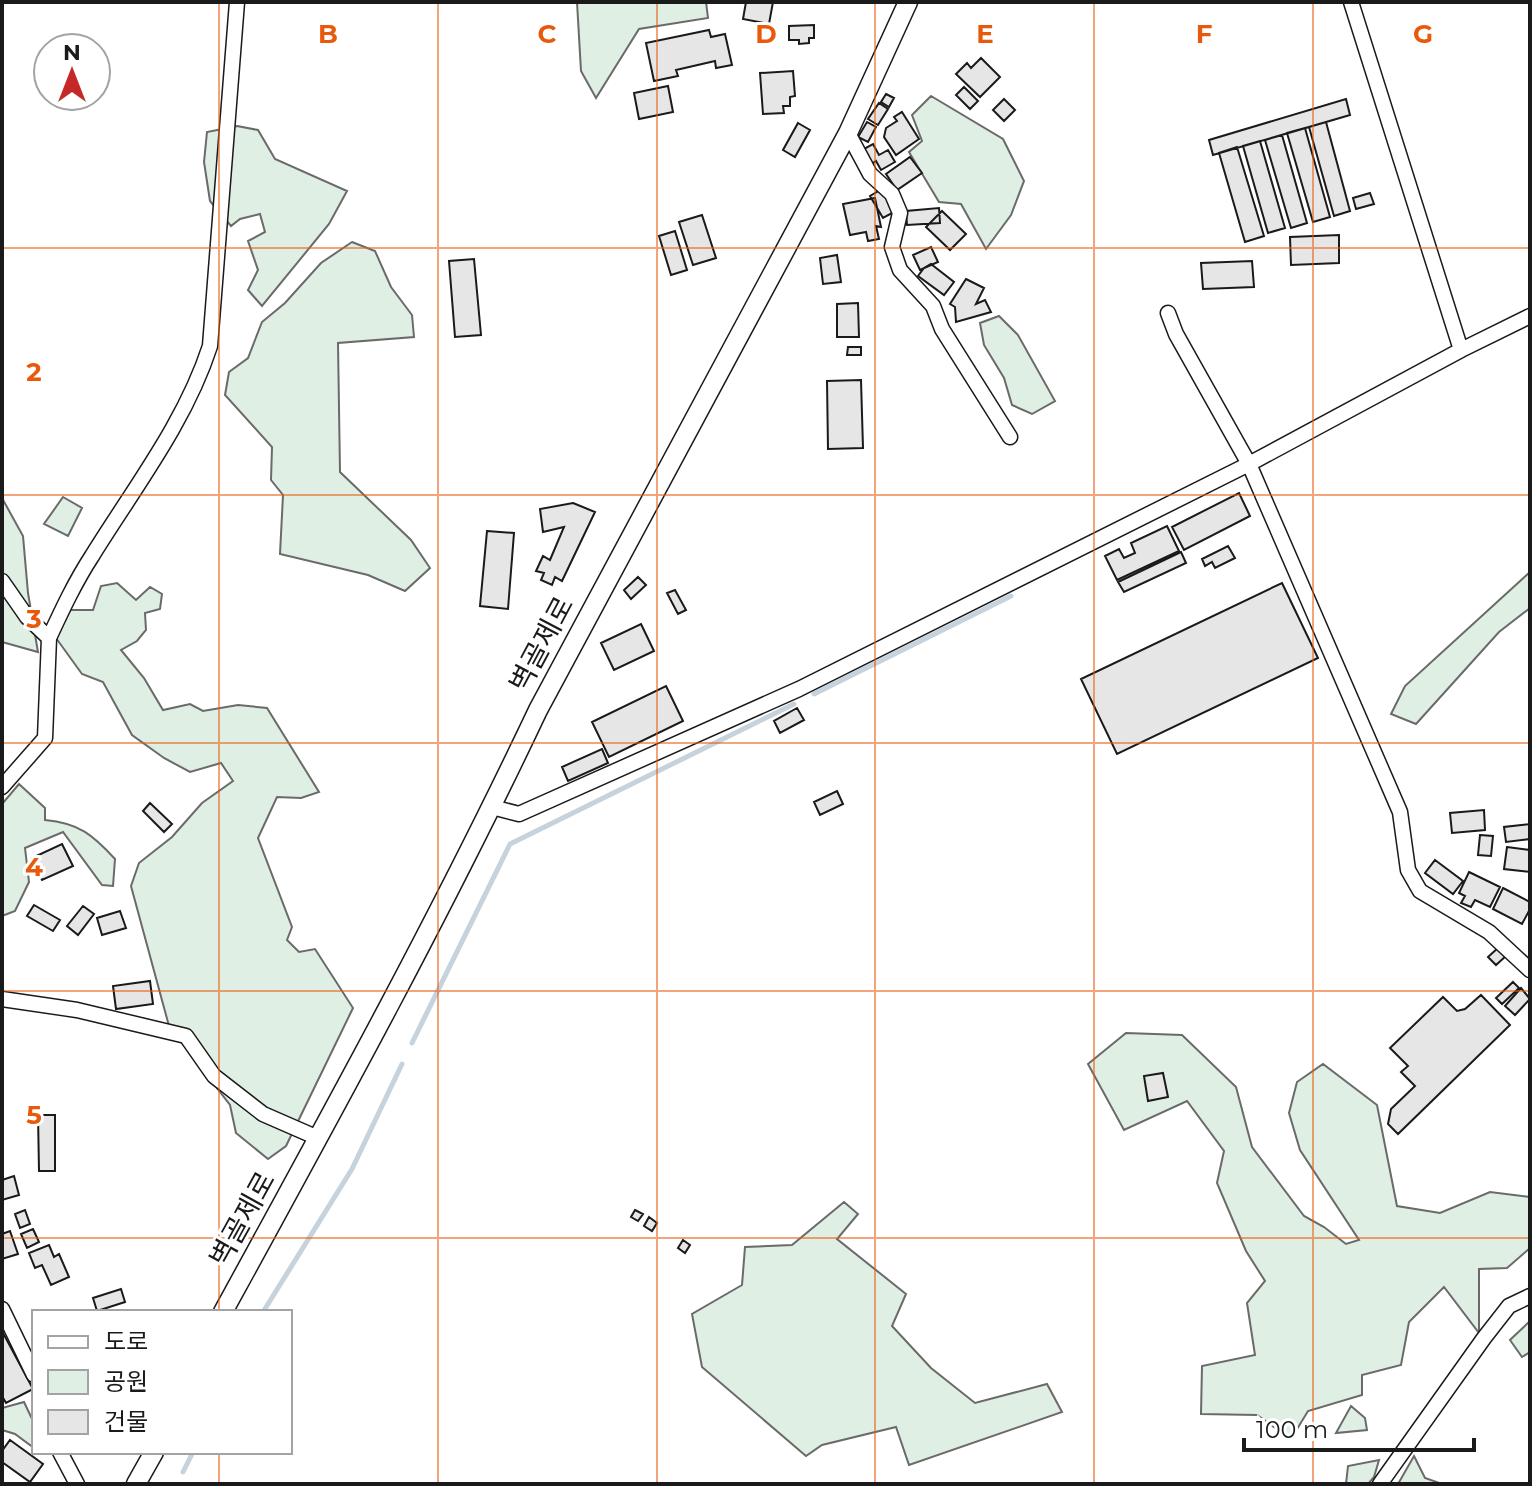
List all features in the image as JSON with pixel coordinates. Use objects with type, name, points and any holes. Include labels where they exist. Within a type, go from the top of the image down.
[{"type":"street","points":[[2,787],[45,738],[49,638],[90,558],[167,440],[203,368],[210,346],[237,2]]},
{"type":"street","name":"벽골제로","points":[[224,1310],[492,807],[538,710],[848,133],[908,2]]},
{"type":"street","points":[[1351,2],[1461,350]]},
{"type":"street","points":[[848,133],[870,174],[892,194],[900,213],[892,247],[900,270],[933,306],[942,329],[1010,437]]},
{"type":"street","points":[[1168,313],[1176,334],[1249,464],[1400,812],[1408,870],[1420,891],[1489,932],[1530,971]]},
{"type":"street","points":[[492,807],[519,814],[799,689],[1249,464],[1530,316]]},
{"type":"street","points":[[2,581],[27,617],[49,638]]},
{"type":"street","points":[[2,999],[77,1010],[186,1036],[214,1076],[263,1114],[318,1138]]},
{"type":"street","points":[[1380,1484],[1509,1306],[1530,1296]]},
{"type":"street","points":[[2,1309],[32,1371]]},
{"type":"street","points":[[61,1454],[77,1484]]},
{"type":"street","points":[[136,1484],[153,1454]]},
{"type":"green space","points":[[577,2],[706,2],[708,18],[639,29],[596,98],[581,71]]},
{"type":"green space","points":[[931,96],[1003,139],[1024,181],[1011,215],[986,249],[961,204],[939,202],[909,152],[922,141],[912,115]]},
{"type":"green space","points":[[237,126],[258,130],[275,159],[347,191],[329,224],[262,306],[248,290],[258,270],[248,241],[265,232],[260,214],[240,219],[231,226],[210,201],[204,162],[207,132]]},
{"type":"green space","points":[[352,242],[375,251],[391,287],[412,315],[414,337],[338,343],[340,472],[411,540],[430,568],[405,591],[368,575],[280,554],[283,495],[271,480],[272,447],[225,395],[229,372],[248,358],[262,322],[285,303],[321,263]]},
{"type":"green space","points":[[999,316],[1018,335],[1055,401],[1032,414],[1012,405],[1004,378],[984,345],[980,323]]},
{"type":"green space","points":[[63,497],[82,508],[68,536],[44,524]]},
{"type":"green space","points":[[2,498],[23,536],[38,652],[2,642]]},
{"type":"green space","points":[[1530,572],[1530,608],[1499,632],[1416,724],[1391,714],[1405,686]]},
{"type":"green space","points":[[117,583],[136,600],[150,587],[162,594],[160,609],[145,613],[146,630],[137,641],[121,650],[144,678],[163,710],[190,704],[203,711],[238,705],[267,708],[319,792],[301,798],[277,797],[258,838],[292,927],[287,940],[299,952],[315,949],[353,1008],[286,1146],[268,1159],[236,1133],[230,1105],[169,1026],[131,886],[139,863],[172,837],[202,803],[233,781],[221,763],[190,772],[132,735],[103,682],[82,674],[56,638],[70,610],[93,610],[101,586]]},
{"type":"green space","points":[[19,784],[45,808],[45,820],[76,827],[100,843],[115,859],[113,886],[102,885],[63,832],[25,848],[29,882],[15,911],[2,916],[2,804]]},
{"type":"green space","points":[[1126,1033],[1182,1035],[1236,1087],[1252,1147],[1304,1216],[1346,1244],[1359,1240],[1300,1150],[1289,1113],[1297,1082],[1323,1064],[1377,1105],[1397,1206],[1440,1213],[1490,1192],[1530,1197],[1530,1248],[1507,1268],[1479,1269],[1479,1333],[1444,1287],[1409,1322],[1401,1365],[1362,1375],[1362,1395],[1308,1411],[1291,1439],[1257,1415],[1201,1414],[1202,1366],[1255,1355],[1247,1303],[1265,1281],[1246,1251],[1217,1183],[1224,1151],[1187,1101],[1124,1130],[1088,1064]]},
{"type":"green space","points":[[844,1202],[858,1214],[837,1239],[906,1294],[892,1326],[931,1368],[975,1403],[1047,1384],[1062,1412],[909,1465],[896,1427],[822,1445],[806,1456],[702,1367],[692,1314],[742,1285],[745,1247],[792,1245]]},
{"type":"green space","points":[[1530,1321],[1530,1352],[1522,1357],[1510,1340]]},
{"type":"green space","points":[[24,1402],[32,1419],[32,1447],[15,1434],[2,1430],[2,1408]]},
{"type":"green space","points":[[1351,1406],[1365,1418],[1367,1430],[1336,1433]]},
{"type":"green space","points":[[1414,1456],[1425,1478],[1442,1484],[1398,1484]]},
{"type":"green space","points":[[1379,1460],[1374,1477],[1368,1484],[1346,1484],[1348,1466]]},
{"type":"building","points":[[746,2],[773,2],[769,24],[743,19]]},
{"type":"building","points":[[814,25],[814,38],[809,38],[809,43],[799,44],[799,40],[789,40],[789,26]]},
{"type":"building","points":[[709,30],[711,37],[725,34],[732,65],[716,68],[715,61],[676,70],[678,76],[654,81],[646,43]]},
{"type":"building","points":[[981,58],[1000,77],[980,97],[956,74],[967,63],[971,68]]},
{"type":"building","points":[[793,71],[795,96],[790,97],[790,106],[783,106],[784,113],[763,114],[760,73]]},
{"type":"building","points":[[668,86],[673,112],[639,119],[634,93]]},
{"type":"building","points":[[964,87],[978,101],[970,109],[956,95]]},
{"type":"building","points":[[886,94],[894,98],[889,107],[881,102]]},
{"type":"building","points":[[1004,99],[1015,110],[1004,121],[993,110]]},
{"type":"building","points":[[1346,99],[1350,115],[1213,155],[1209,140]]},
{"type":"building","points":[[879,103],[888,109],[878,125],[868,119]]},
{"type":"building","points":[[902,112],[919,139],[896,155],[884,137],[886,128],[897,121],[894,117]]},
{"type":"building","points":[[867,122],[876,127],[868,142],[858,137]]},
{"type":"building","points":[[1326,122],[1350,211],[1334,216],[1309,127]]},
{"type":"building","points":[[798,123],[810,130],[795,157],[783,150]]},
{"type":"building","points":[[1305,128],[1330,217],[1313,222],[1287,133]]},
{"type":"building","points":[[1282,135],[1307,223],[1291,228],[1265,140]]},
{"type":"building","points":[[1260,141],[1285,228],[1268,233],[1243,146]]},
{"type":"building","points":[[873,144],[879,155],[888,150],[895,162],[881,170],[876,161],[870,165],[862,150]]},
{"type":"building","points":[[1237,147],[1264,236],[1245,242],[1219,153]]},
{"type":"building","points":[[910,157],[922,173],[897,190],[886,174]]},
{"type":"building","points":[[882,189],[894,212],[883,218],[870,196]]},
{"type":"building","points":[[1370,193],[1374,204],[1356,209],[1353,198]]},
{"type":"building","points":[[875,198],[881,227],[876,226],[879,239],[868,241],[866,232],[850,235],[843,204]]},
{"type":"building","points":[[939,208],[940,223],[907,225],[906,211]]},
{"type":"building","points":[[942,211],[966,234],[950,250],[926,227]]},
{"type":"building","points":[[702,215],[716,258],[693,265],[679,222]]},
{"type":"building","points":[[675,231],[687,270],[671,275],[659,236]]},
{"type":"building","points":[[1339,235],[1339,263],[1291,265],[1290,237]]},
{"type":"building","points":[[931,247],[938,262],[920,270],[913,255]]},
{"type":"building","points":[[837,255],[841,282],[823,284],[820,258]]},
{"type":"building","points":[[474,259],[481,335],[455,337],[449,261]]},
{"type":"building","points":[[1252,261],[1254,287],[1203,289],[1201,263]]},
{"type":"building","points":[[931,264],[954,282],[944,295],[918,276]]},
{"type":"building","points":[[966,279],[984,288],[976,304],[985,300],[991,312],[956,322],[955,307],[950,304]]},
{"type":"building","points":[[858,303],[859,337],[837,337],[837,304]]},
{"type":"building","points":[[848,347],[861,347],[861,355],[847,355]]},
{"type":"building","points":[[861,380],[863,448],[828,449],[827,381]]},
{"type":"building","points":[[1239,493],[1250,516],[1184,550],[1172,527]]},
{"type":"building","points":[[573,503],[595,512],[562,581],[555,577],[552,585],[541,580],[544,573],[536,571],[543,556],[550,560],[564,527],[543,532],[540,509]]},
{"type":"building","points":[[1167,526],[1179,551],[1117,580],[1105,556],[1119,549],[1124,558],[1135,553],[1131,543]]},
{"type":"building","points":[[487,531],[514,533],[508,609],[480,606]]},
{"type":"building","points":[[1228,546],[1235,558],[1215,568],[1212,562],[1205,566],[1202,559]]},
{"type":"building","points":[[1181,552],[1186,563],[1124,592],[1118,582]]},
{"type":"building","points":[[638,577],[646,585],[631,599],[624,590]]},
{"type":"building","points":[[1282,583],[1318,658],[1117,754],[1081,679]]},
{"type":"building","points":[[675,590],[686,610],[678,614],[667,593]]},
{"type":"building","points":[[641,624],[654,651],[614,670],[601,643]]},
{"type":"building","points":[[666,686],[683,721],[609,757],[592,722]]},
{"type":"building","points":[[797,708],[804,720],[780,733],[774,721]]},
{"type":"building","points":[[602,749],[608,763],[568,781],[562,767]]},
{"type":"building","points":[[837,791],[843,804],[820,815],[814,802]]},
{"type":"building","points":[[150,803],[172,824],[164,832],[143,811]]},
{"type":"building","points":[[1484,810],[1485,830],[1452,833],[1450,813]]},
{"type":"building","points":[[1530,824],[1530,839],[1506,842],[1504,827]]},
{"type":"building","points":[[1480,835],[1493,836],[1491,856],[1478,855]]},
{"type":"building","points":[[62,844],[73,866],[42,880],[32,858]]},
{"type":"building","points":[[1507,847],[1530,850],[1530,872],[1504,869]]},
{"type":"building","points":[[1435,860],[1463,881],[1453,894],[1425,873]]},
{"type":"building","points":[[1469,872],[1500,887],[1490,907],[1475,900],[1471,907],[1461,903],[1465,896],[1459,893]]},
{"type":"building","points":[[1503,888],[1530,902],[1522,924],[1493,909]]},
{"type":"building","points":[[34,905],[60,920],[53,931],[27,916]]},
{"type":"building","points":[[83,906],[94,914],[78,935],[67,926]]},
{"type":"building","points":[[120,911],[126,928],[102,935],[97,918]]},
{"type":"building","points":[[1499,947],[1506,956],[1496,965],[1488,957]]},
{"type":"building","points":[[150,981],[153,1004],[116,1009],[113,986]]},
{"type":"building","points":[[1513,982],[1519,988],[1502,1004],[1496,998]]},
{"type":"building","points":[[1521,988],[1530,999],[1515,1015],[1505,1006]]},
{"type":"building","points":[[1481,995],[1510,1025],[1398,1134],[1388,1124],[1391,1109],[1415,1086],[1401,1072],[1408,1066],[1390,1048],[1443,997],[1457,1011],[1465,1009]]},
{"type":"building","points":[[1163,1073],[1168,1097],[1148,1101],[1144,1076]]},
{"type":"building","points":[[38,1115],[55,1115],[55,1171],[39,1171]]},
{"type":"building","points":[[14,1176],[19,1195],[2,1200],[2,1180]]},
{"type":"building","points":[[25,1210],[30,1224],[20,1228],[15,1214]]},
{"type":"building","points":[[635,1210],[643,1214],[638,1221],[631,1217]]},
{"type":"building","points":[[649,1217],[657,1223],[652,1231],[644,1226]]},
{"type":"building","points":[[33,1229],[39,1242],[27,1248],[21,1234]]},
{"type":"building","points":[[10,1231],[18,1254],[2,1259],[2,1234]]},
{"type":"building","points":[[683,1240],[690,1245],[685,1253],[678,1248]]},
{"type":"building","points":[[49,1245],[54,1257],[59,1254],[69,1277],[51,1285],[42,1265],[35,1268],[29,1253]]},
{"type":"building","points":[[121,1289],[125,1302],[97,1310],[93,1298]]},
{"type":"building","points":[[2,1331],[32,1390],[6,1403],[2,1396]]},
{"type":"building","points":[[10,1440],[43,1464],[30,1482],[2,1462],[2,1451]]},
{"type":"waterway","points":[[814,694],[1011,596]]},
{"type":"waterway","points":[[412,1043],[510,844],[794,704]]},
{"type":"waterway","points":[[264,1310],[352,1169],[402,1064]]},
{"type":"waterway","points":[[183,1472],[192,1454]]}]
